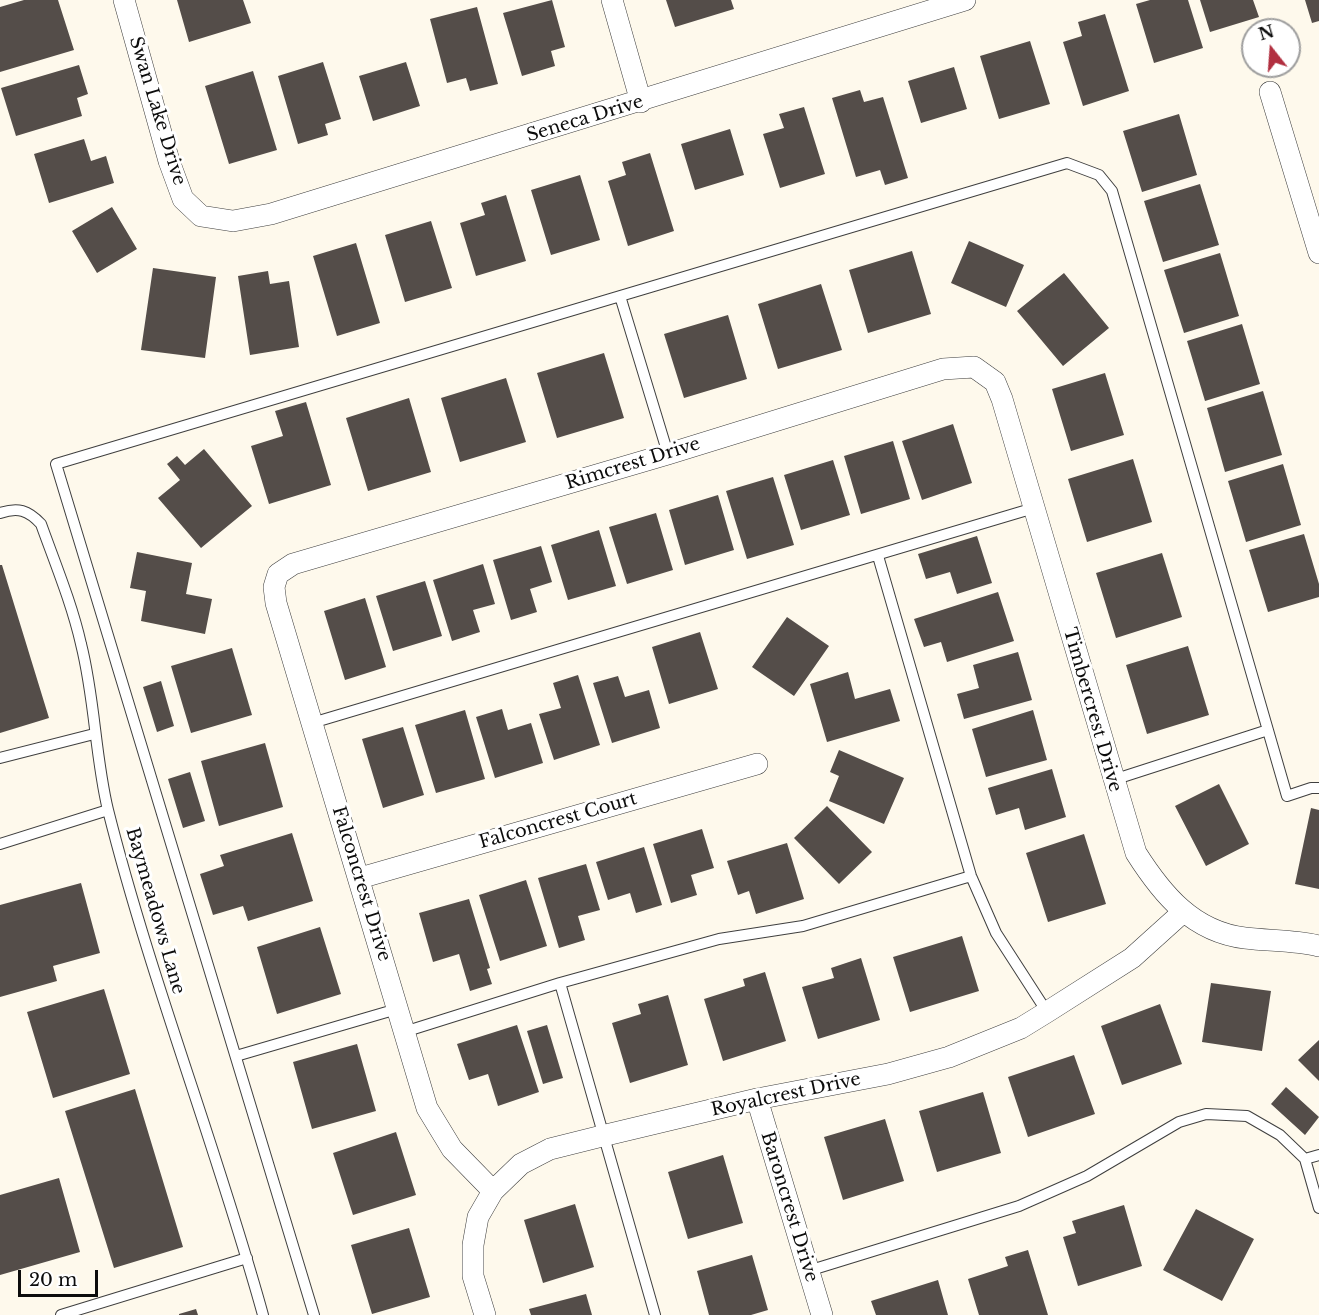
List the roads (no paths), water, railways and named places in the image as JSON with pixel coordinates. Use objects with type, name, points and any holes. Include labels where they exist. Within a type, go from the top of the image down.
[{"type":"street","name":"Swan Lake Drive","points":[[124,0],[169,161],[183,199],[201,216]]},
{"type":"street","points":[[612,0],[641,102]]},
{"type":"street","name":"Seneca Drive","points":[[201,216],[233,221],[271,214],[641,102],[965,0]]},
{"type":"street","points":[[1270,92],[1316,229],[1319,253]]},
{"type":"street","name":"Rimcrest Drive","points":[[293,564],[668,454],[943,369],[974,367]]},
{"type":"street","name":"Timbercrest Drive","points":[[974,367],[994,382],[1034,508],[1112,780],[1136,853],[1159,888],[1183,912],[1207,927],[1241,937],[1319,946]]},
{"type":"street","name":"Falconcrest Drive","points":[[293,564],[278,574],[274,587],[276,603],[427,1108],[452,1149],[493,1191]]},
{"type":"street","name":"Falconcrest Court","points":[[360,878],[757,764]]},
{"type":"street","name":"Royalcrest Drive","points":[[485,1315],[473,1276],[473,1245],[478,1217],[493,1191],[521,1164],[550,1149],[602,1136],[757,1099],[888,1074],[949,1057],[1021,1028],[1047,1012],[1132,958],[1183,912]]},
{"type":"street","name":"Baroncrest Drive","points":[[757,1099],[822,1315]]},
{"type":"lane","points":[[314,1315],[56,464],[1067,163],[1099,175],[1113,190],[1287,796],[1311,788],[1319,789]]},
{"type":"lane","points":[[620,296],[668,454]]},
{"type":"lane","name":"Baymeadows Lane","points":[[0,513],[16,508],[33,515],[41,524],[81,644],[108,810],[181,1057],[247,1258],[263,1315]]},
{"type":"lane","points":[[312,723],[1034,508]]},
{"type":"lane","points":[[878,556],[970,876],[996,933],[1047,1012]]},
{"type":"lane","points":[[1112,780],[1268,730]]},
{"type":"lane","points":[[0,759],[94,734]]},
{"type":"lane","points":[[0,844],[108,810]]},
{"type":"lane","points":[[404,1032],[560,983],[719,939],[803,926],[970,876]]},
{"type":"lane","points":[[560,983],[655,1315]]},
{"type":"lane","points":[[236,1056],[397,1009]]},
{"type":"lane","points":[[808,1271],[1019,1206],[1087,1176],[1179,1122],[1206,1114],[1247,1116],[1280,1135],[1305,1159],[1319,1208]]},
{"type":"lane","points":[[1305,1159],[1319,1155]]},
{"type":"lane","points":[[61,1315],[247,1258]]}]
